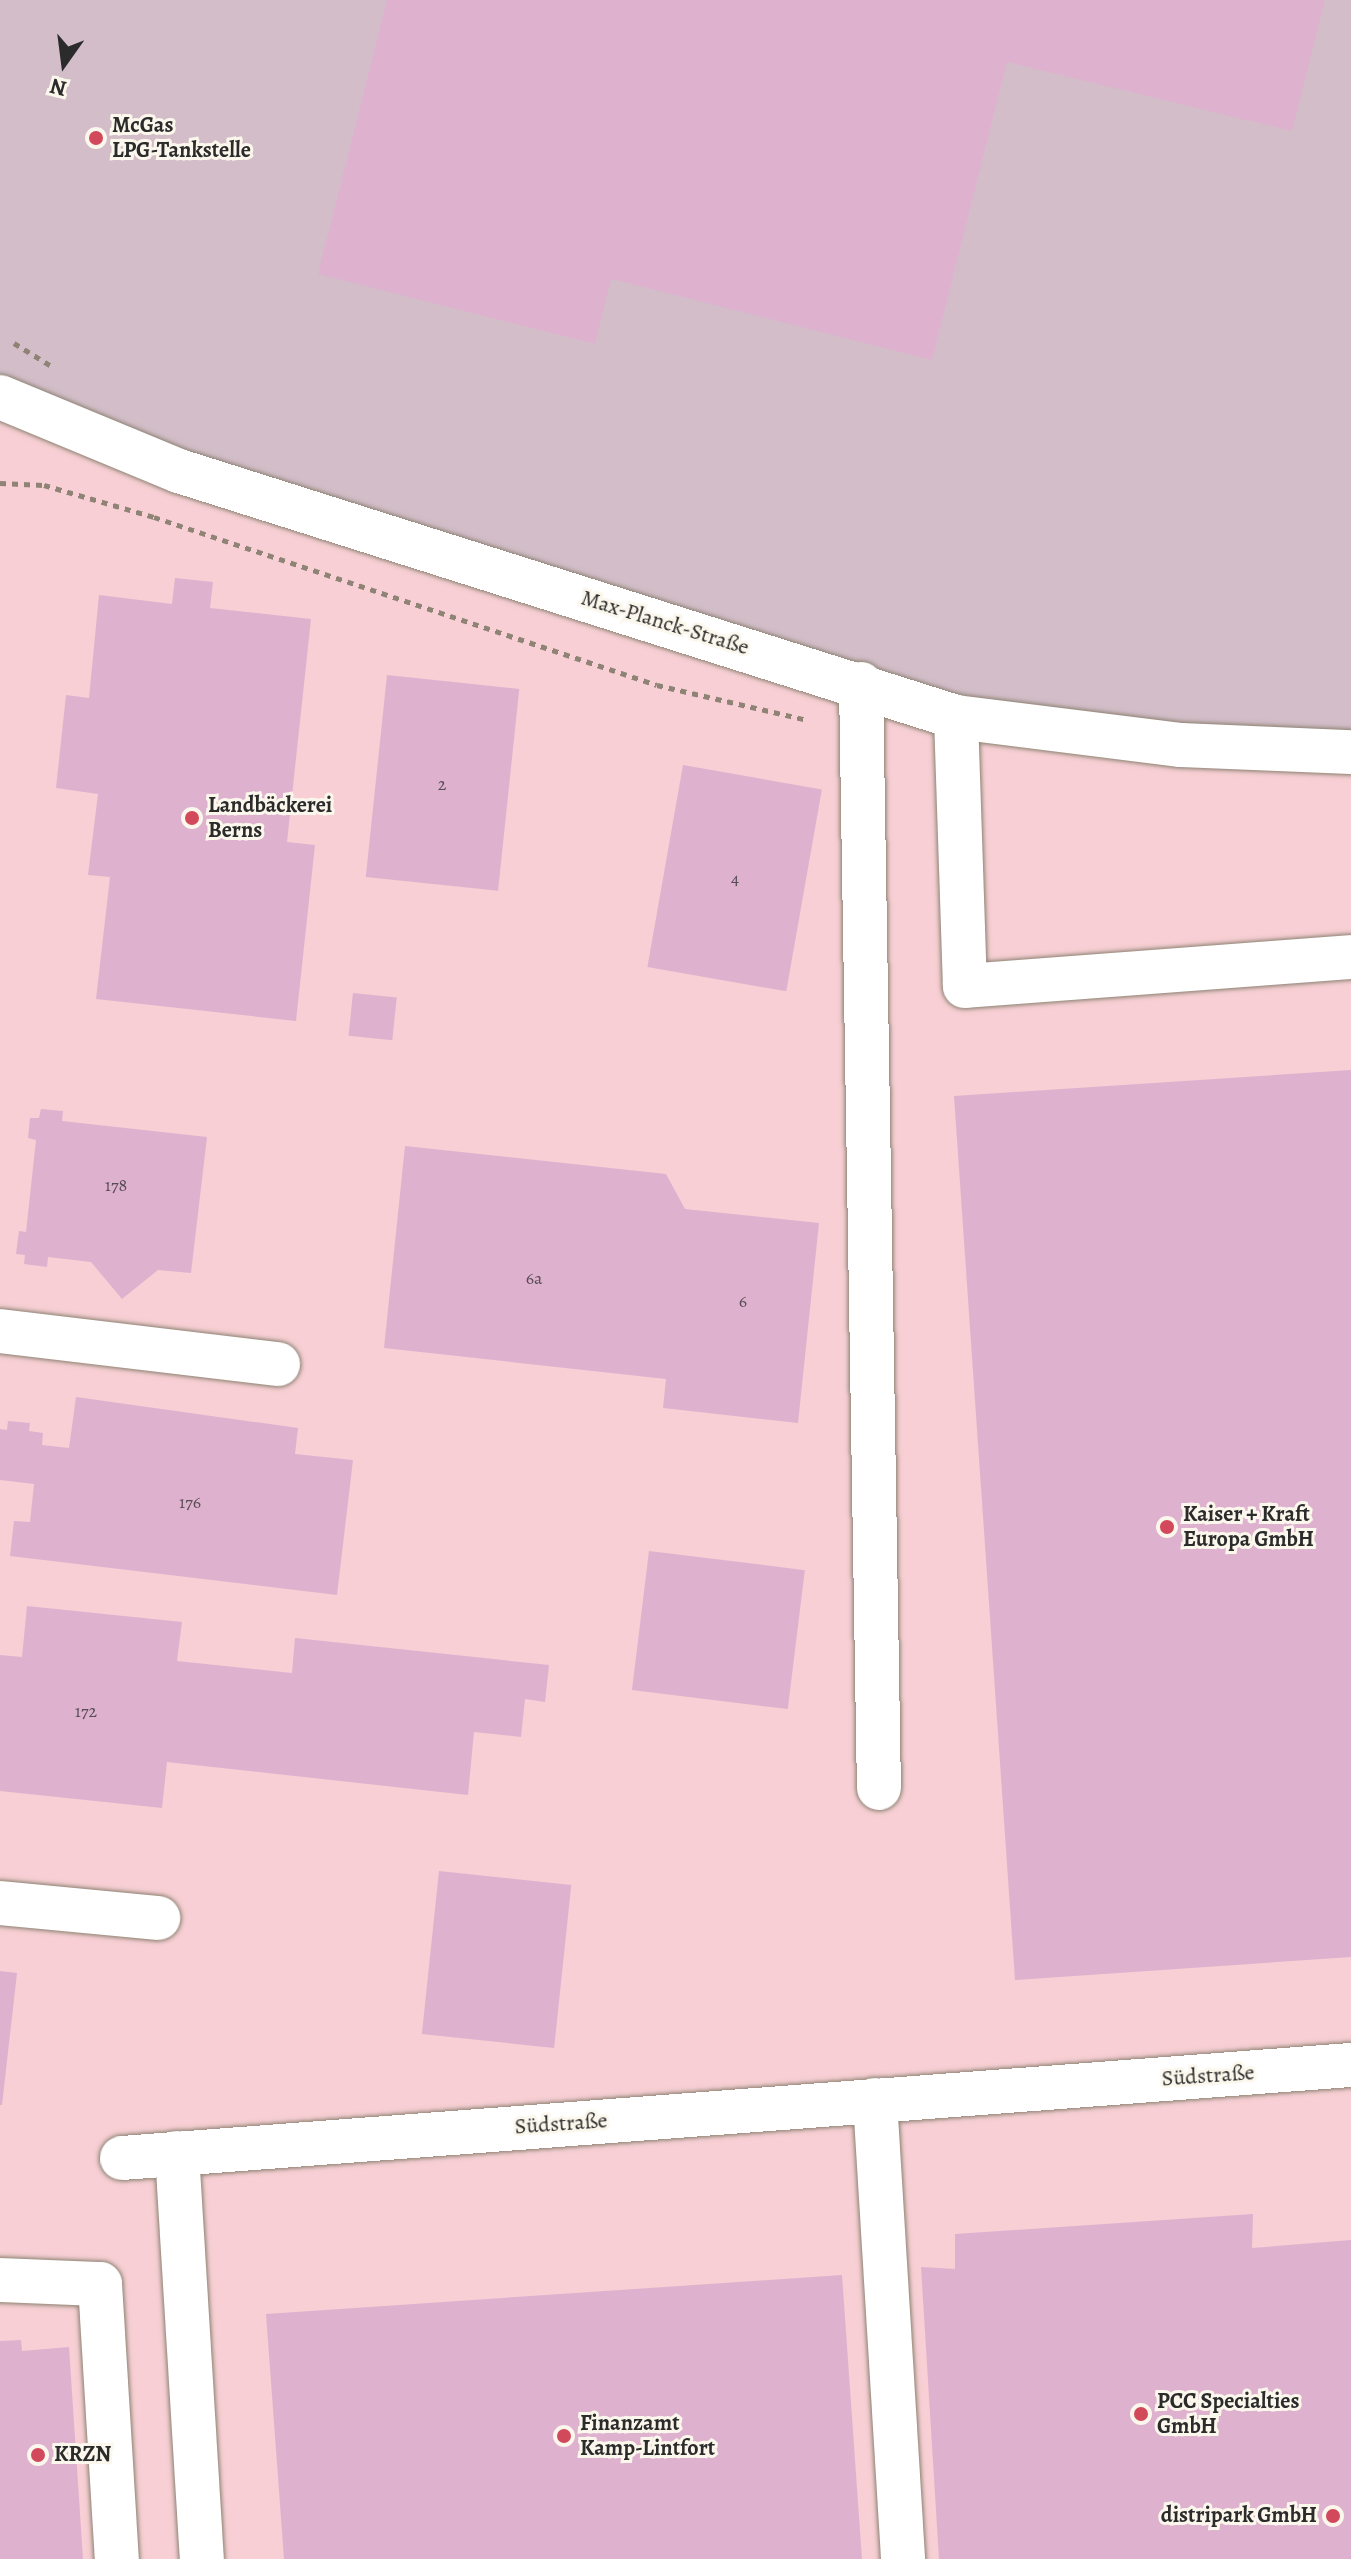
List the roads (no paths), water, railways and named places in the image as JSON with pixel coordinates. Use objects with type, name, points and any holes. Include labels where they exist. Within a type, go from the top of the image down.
[{"type":"street","name":"Max-Planck-Straße","points":[[0,397],[179,471],[861,684],[956,717],[1181,745],[1351,752]]},
{"type":"street","points":[[861,684],[879,1788]]},
{"type":"street","points":[[956,717],[965,986],[1351,957]]},
{"type":"street","points":[[0,1331],[278,1364]]},
{"type":"street","points":[[0,1903],[158,1918]]},
{"type":"street","name":"Südstraße","points":[[122,2158],[1351,2065]]},
{"type":"street","points":[[875,2100],[903,2559]]},
{"type":"street","points":[[177,2153],[202,2559]]},
{"type":"street","points":[[0,2280],[100,2284],[117,2559]]},
{"type":"place","name":"McGas LPG-Tankstelle","points":[[96,138]]},
{"type":"place","name":"Landbäckerei Berns","points":[[192,818]]},
{"type":"place","name":"Kaiser + Kraft Europa GmbH","points":[[1167,1527]]},
{"type":"place","name":"PCC Specialties GmbH","points":[[1141,2414]]},
{"type":"place","name":"Finanzamt Kamp-Lintfort","points":[[564,2436]]},
{"type":"place","name":"KRZN","points":[[38,2455]]},
{"type":"place","name":"distripark GmbH","points":[[1333,2516]]}]
